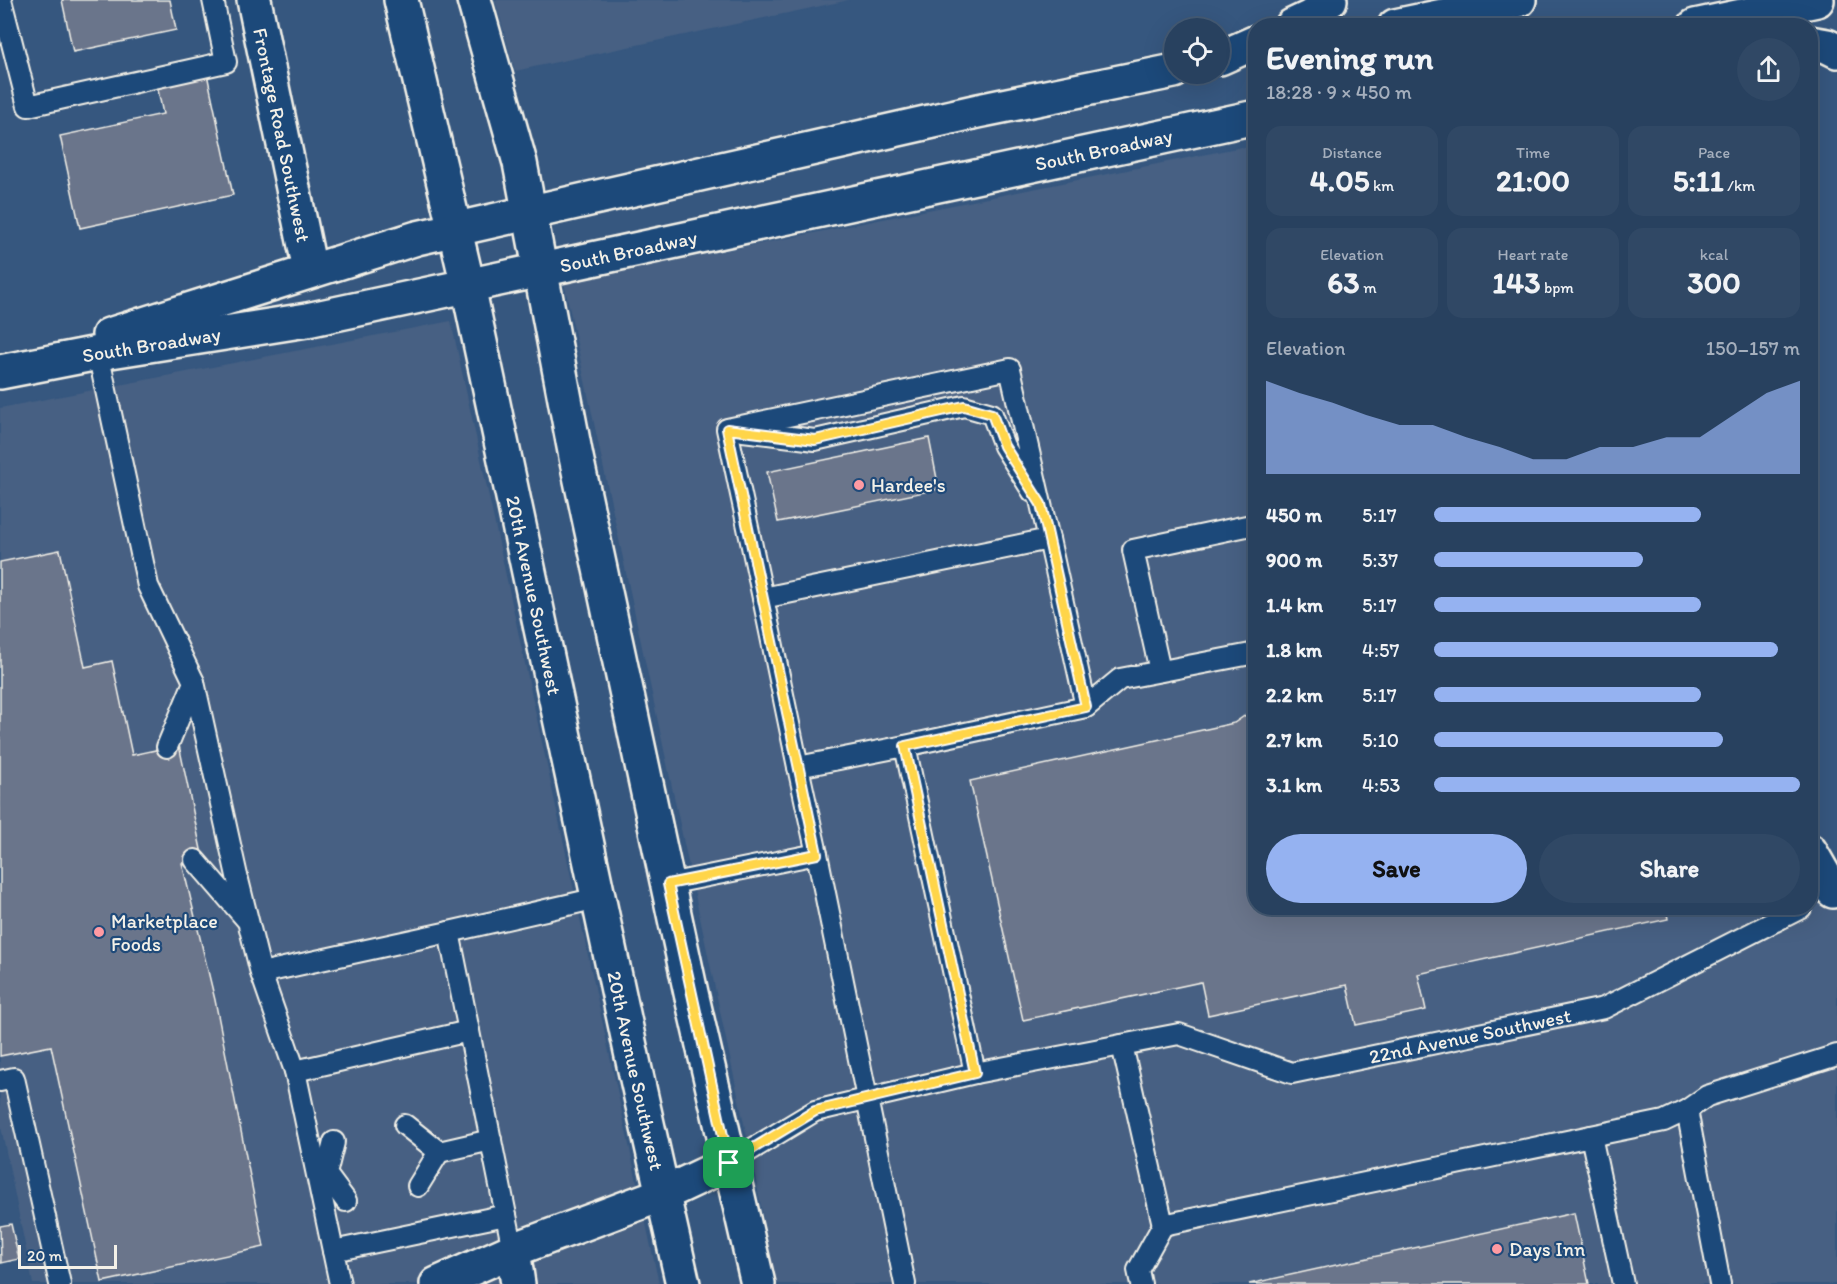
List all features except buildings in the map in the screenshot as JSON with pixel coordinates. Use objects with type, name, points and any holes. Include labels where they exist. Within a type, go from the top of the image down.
[{"type":"main road","name":"Frontage Road Southwest","points":[[254,0],[310,270]]},
{"type":"main road","name":"20th Avenue Southwest","points":[[401,0],[468,286],[598,898],[683,1284]]},
{"type":"main road","points":[[474,0],[520,163],[576,457],[729,1163],[758,1284]]},
{"type":"main road","points":[[1309,18],[1330,0]]},
{"type":"main road","points":[[1403,18],[1519,0]]},
{"type":"main road","points":[[1733,18],[1817,0]]},
{"type":"main road","points":[[1818,44],[1837,51]]},
{"type":"main road","points":[[1230,55],[1248,46]]},
{"type":"main road","points":[[1230,58],[1248,55]]},
{"type":"main road","name":"South Broadway","points":[[0,371],[310,270],[417,238],[978,111],[1164,73]]},
{"type":"main road","name":"South Broadway","points":[[0,371],[307,320],[1248,119]]},
{"type":"main road","points":[[1818,874],[1827,899]]},
{"type":"main road","name":"20th Avenue Southwest","points":[[663,1194],[729,1163]]},
{"type":"main road","points":[[436,1284],[513,1250],[663,1194]]},
{"type":"main road","points":[[513,1250],[518,1284]]},
{"type":"lane","points":[[1,0],[28,106],[226,62],[213,0]]},
{"type":"lane","points":[[98,353],[148,586],[194,682],[261,974],[295,1071],[321,1175],[340,1284]]},
{"type":"lane","points":[[727,429],[1010,369],[1086,707]]},
{"type":"lane","points":[[727,429],[815,440],[964,406],[992,414],[1004,446],[1041,504]]},
{"type":"lane","points":[[727,429],[905,1284]]},
{"type":"lane","points":[[1160,671],[1133,550],[1248,526]]},
{"type":"lane","points":[[763,598],[1049,539]]},
{"type":"lane","points":[[798,767],[1086,707],[1120,679],[1248,654]]},
{"type":"lane","points":[[167,747],[194,682]]},
{"type":"lane","points":[[905,746],[975,1073]]},
{"type":"lane","points":[[668,884],[817,854]]},
{"type":"lane","points":[[195,860],[249,922]]},
{"type":"lane","points":[[261,974],[598,898]]},
{"type":"lane","name":"22nd Avenue Southwest","points":[[729,1163],[815,1111],[975,1073],[1179,1034],[1292,1073],[1604,1008],[1787,915]]},
{"type":"lane","points":[[449,932],[513,1250]]},
{"type":"lane","points":[[295,1071],[469,1031]]},
{"type":"lane","points":[[1122,1045],[1163,1225],[1138,1270],[1141,1284]]},
{"type":"lane","points":[[1163,1225],[1664,1120],[1687,1110],[1707,1096],[1837,1055]]},
{"type":"lane","points":[[0,1081],[14,1078],[60,1284]]},
{"type":"lane","points":[[1687,1110],[1720,1284]]},
{"type":"lane","points":[[405,1125],[439,1152]]},
{"type":"lane","points":[[1592,1136],[1623,1284]]},
{"type":"lane","points":[[418,1186],[439,1152],[491,1140]]},
{"type":"lane","points":[[321,1175],[334,1142]]},
{"type":"lane","points":[[321,1175],[346,1201]]},
{"type":"lane","points":[[333,1251],[506,1215]]},
{"type":"shaded area","points":[[495,0],[849,0],[515,71]]},
{"type":"shaded area","points":[[1242,147],[1248,148],[1248,915],[1818,915],[1818,845],[1837,878],[1837,1284],[776,1284],[754,1170],[564,283]]},
{"type":"shaded area","points":[[451,321],[659,1284],[33,1284],[0,1122],[0,408]]},
{"type":"place","name":"Hardee's","points":[[859,485]]},
{"type":"place","name":"Marketplace Foods","points":[[99,932]]},
{"type":"place","name":"Days Inn","points":[[1497,1249]]},
{"type":"route","points":[[964,406],[992,414],[1004,446],[1041,504],[1086,707],[905,746],[975,1073],[815,1111],[729,1163],[668,884],[817,854],[727,429],[815,440],[964,406]]}]
